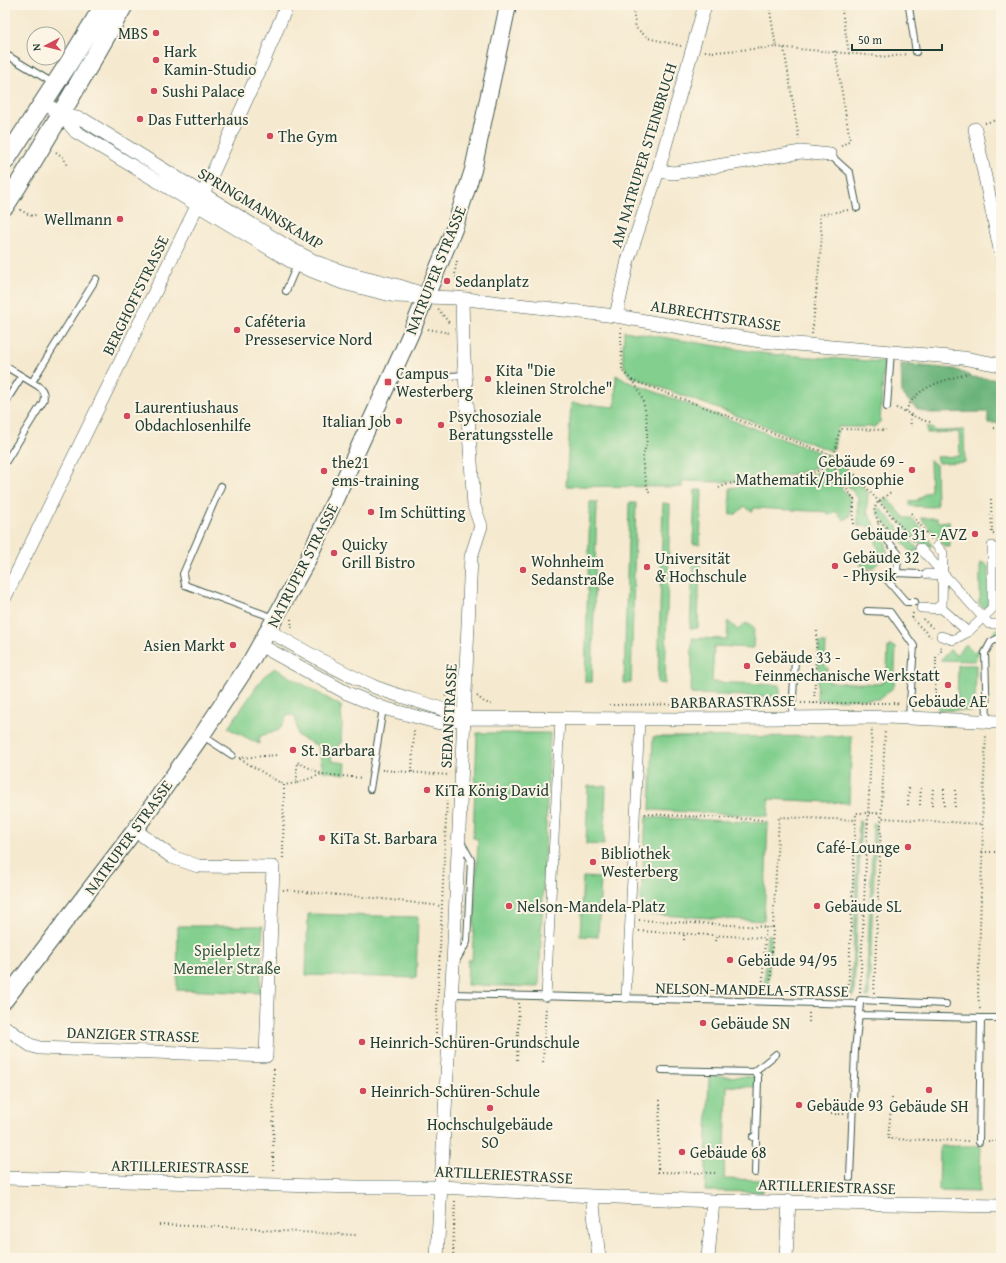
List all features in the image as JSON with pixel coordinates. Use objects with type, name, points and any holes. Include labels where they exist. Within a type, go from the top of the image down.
[{"type":"main road","points":[[5,161],[104,5]]},
{"type":"main road","points":[[11,207],[61,114],[124,5]]},
{"type":"street","name":"BERGHOFFSTRASSE","points":[[5,597],[200,200],[262,65],[287,5]]},
{"type":"street","name":"NATRUPER STRASSE","points":[[5,1000],[135,830],[202,735],[260,645],[307,561],[378,407],[454,229],[473,170],[508,5]]},
{"type":"street","name":"AM NATRUPER STEINBRUCH","points":[[618,316],[628,260],[658,171],[705,5]]},
{"type":"street","name":"SPRINGMANNSKAMP","points":[[43,102],[61,114],[76,132],[316,262],[344,272],[399,286],[426,296]]},
{"type":"street","points":[[975,129],[1001,254]]},
{"type":"street","points":[[658,171],[674,173],[801,152],[830,155]]},
{"type":"street","name":"SPRINGMANNSKAMP","points":[[200,200],[297,265],[342,283],[395,296],[426,296]]},
{"type":"street","name":"ALBRECHTSTRASSE","points":[[426,296],[618,316],[734,338],[963,358],[1001,365]]},
{"type":"street","name":"SEDANSTRASSE","points":[[437,1258],[452,994],[471,557],[481,526],[474,506],[461,310],[462,299]]},
{"type":"street","points":[[937,546],[943,553],[942,609]]},
{"type":"street","points":[[941,636],[952,640],[968,632],[992,609],[992,546]]},
{"type":"street","points":[[920,548],[989,624],[1001,624]]},
{"type":"street","points":[[923,574],[943,574]]},
{"type":"street","points":[[919,604],[935,603],[968,632]]},
{"type":"street","name":"BARBARASTRASSE","points":[[272,625],[350,676],[377,687],[442,708],[465,718]]},
{"type":"street","name":"BARBARASTRASSE","points":[[260,645],[341,690],[383,708],[440,723],[465,718],[560,720],[792,717],[909,717],[934,720],[1001,722]]},
{"type":"street","points":[[626,998],[640,719]]},
{"type":"street","points":[[546,997],[560,720]]},
{"type":"street","points":[[135,830],[172,857],[198,866],[273,867],[266,1056]]},
{"type":"street","name":"DANZIGER STRASSE","points":[[5,1027],[30,1045],[39,1048],[266,1056]]},
{"type":"street","name":"ARTILLERIESTRASSE","points":[[5,1178],[273,1185],[442,1186],[592,1196],[713,1201],[789,1201],[1001,1206]]},
{"type":"street","points":[[592,1196],[599,1258]]},
{"type":"street","points":[[708,1258],[713,1201]]},
{"type":"street","points":[[786,1258],[789,1201]]},
{"type":"lane","points":[[907,5],[916,52]]},
{"type":"lane","points":[[5,54],[55,84]]},
{"type":"lane","points":[[830,155],[850,173],[857,208]]},
{"type":"lane","points":[[286,291],[297,265]]},
{"type":"lane","points":[[32,382],[96,279]]},
{"type":"lane","points":[[887,407],[891,351]]},
{"type":"lane","points":[[5,366],[42,389],[44,395],[43,402],[5,463]]},
{"type":"lane","points":[[450,376],[465,375]]},
{"type":"lane","points":[[5,404],[22,376]]},
{"type":"lane","points":[[221,486],[183,574],[185,585],[272,625]]},
{"type":"lane","points":[[888,541],[898,553],[897,573]]},
{"type":"lane","points":[[888,581],[897,573],[923,574]]},
{"type":"lane","points":[[859,574],[884,576],[906,602],[919,604]]},
{"type":"lane","points":[[867,611],[890,612],[914,646],[909,717]]},
{"type":"lane","points":[[987,722],[985,653],[991,642],[1001,637]]},
{"type":"lane","points":[[792,717],[795,660]]},
{"type":"lane","points":[[370,789],[383,708]]},
{"type":"lane","points":[[202,735],[232,754]]},
{"type":"lane","name":"NELSON-MANDELA-STRASSE","points":[[452,994],[860,1002]]},
{"type":"lane","points":[[850,1178],[854,1050],[860,1002],[873,1000],[946,1004]]},
{"type":"lane","points":[[859,1015],[1001,1018]]},
{"type":"lane","points":[[979,1142],[982,1018]]},
{"type":"lane","points":[[662,1070],[754,1072],[776,1054]]},
{"type":"lane","points":[[754,1072],[758,1076],[755,1173]]},
{"type":"path","points":[[632,5],[636,28],[648,38],[693,49],[714,52],[776,47],[849,52],[889,57],[916,52]]},
{"type":"path","points":[[769,5],[776,47]]},
{"type":"path","points":[[841,5],[849,52]]},
{"type":"path","points":[[784,48],[801,152]]},
{"type":"path","points":[[830,155],[850,140],[835,51]]},
{"type":"path","points":[[975,129],[988,121],[1001,119]]},
{"type":"path","points":[[53,150],[63,157],[67,165]]},
{"type":"path","points":[[11,207],[32,216],[38,214]]},
{"type":"path","points":[[811,345],[822,236],[818,215],[857,208]]},
{"type":"path","points":[[618,316],[622,371],[637,385],[646,414],[647,436],[643,459],[647,487],[650,495]]},
{"type":"path","points":[[428,329],[450,333]]},
{"type":"path","points":[[906,411],[909,403],[918,393],[933,385],[969,373]]},
{"type":"path","points":[[632,380],[834,456],[854,475],[920,548]]},
{"type":"path","points":[[887,407],[906,411],[917,419],[931,422]]},
{"type":"path","points":[[910,415],[911,427]]},
{"type":"path","points":[[994,428],[1001,428]]},
{"type":"path","points":[[853,524],[854,499],[836,474],[834,456],[838,434],[841,429],[886,430]]},
{"type":"path","points":[[719,488],[731,484],[807,474],[830,463],[834,456]]},
{"type":"path","points":[[878,522],[874,509],[878,502],[891,492]]},
{"type":"path","points":[[992,500],[992,534],[1001,535]]},
{"type":"path","points":[[911,513],[937,546]]},
{"type":"path","points":[[934,720],[936,658],[941,651],[941,646],[912,619],[913,613],[918,614],[941,636]]},
{"type":"path","points":[[814,717],[817,629]]},
{"type":"path","points":[[466,694],[476,694],[484,702],[501,705]]},
{"type":"path","points":[[607,705],[897,703]]},
{"type":"path","name":"NELSON-MANDELA-STRASSE","points":[[860,1002],[872,717]]},
{"type":"path","points":[[873,1000],[886,717]]},
{"type":"path","points":[[982,1018],[978,995],[982,824],[987,722]]},
{"type":"path","points":[[412,772],[414,726]]},
{"type":"path","points":[[439,732],[444,736],[448,743],[448,759]]},
{"type":"path","points":[[277,755],[238,758],[284,785],[297,783],[322,774]]},
{"type":"path","points":[[297,783],[297,762],[322,774],[371,779]]},
{"type":"path","points":[[372,769],[448,774]]},
{"type":"path","points":[[273,867],[283,859],[284,785]]},
{"type":"path","points":[[908,805],[909,785]]},
{"type":"path","points":[[920,805],[921,786]]},
{"type":"path","points":[[932,806],[933,786]]},
{"type":"path","points":[[944,787],[944,806]]},
{"type":"path","points":[[955,807],[956,788]]},
{"type":"path","points":[[636,813],[768,820]]},
{"type":"path","points":[[860,1002],[848,1000],[856,813],[877,813],[882,818],[982,824]]},
{"type":"path","points":[[770,994],[779,817],[856,820]]},
{"type":"path","points":[[982,852],[1000,852],[1001,828]]},
{"type":"path","points":[[272,889],[374,898],[441,906]]},
{"type":"path","points":[[630,919],[774,927]]},
{"type":"path","points":[[762,1001],[766,927]]},
{"type":"path","points":[[650,932],[765,938]]},
{"type":"path","points":[[684,934],[684,940]]},
{"type":"path","points":[[716,941],[717,935]]},
{"type":"path","points":[[517,1060],[520,996]]},
{"type":"path","points":[[543,1062],[546,997]]},
{"type":"path","points":[[809,1013],[809,1022]]},
{"type":"path","points":[[266,1056],[274,1065],[273,1185]]},
{"type":"path","points":[[892,1098],[888,1139],[979,1142],[1001,1141]]},
{"type":"path","points":[[660,1100],[658,1172],[715,1173]]},
{"type":"path","points":[[831,1114],[852,1114]]},
{"type":"path","points":[[159,1225],[257,1228],[262,1230],[356,1236]]},
{"type":"green space","points":[[624,331],[768,354],[884,362],[880,422],[874,427],[838,427],[833,450],[829,450],[630,376],[624,366],[623,361]]},
{"type":"green space","points":[[901,364],[954,369],[973,377],[1001,380],[1001,423],[988,423],[988,412],[931,413],[918,409],[902,393]]},
{"type":"green space","points":[[616,375],[626,381],[826,455],[829,461],[814,468],[796,473],[758,480],[718,482],[682,481],[682,487],[566,486],[571,403],[615,407]]},
{"type":"green space","points":[[927,426],[936,431],[964,430],[965,462],[938,463],[936,457],[960,456],[959,432],[927,433]]},
{"type":"green space","points":[[930,460],[936,465],[937,505],[933,507],[910,506],[910,501],[919,500],[919,498],[922,498],[923,495],[931,490]]},
{"type":"green space","points":[[838,463],[841,464],[868,493],[867,512],[876,527],[858,526],[858,498],[838,474],[836,465]]},
{"type":"green space","points":[[831,465],[834,478],[850,499],[850,516],[844,520],[835,511],[831,515],[828,514],[828,512],[754,508],[753,511],[750,511],[745,506],[736,514],[730,514],[730,488],[815,474]]},
{"type":"green space","points":[[695,490],[702,490],[700,544],[693,544]]},
{"type":"green space","points":[[887,498],[905,518],[912,518],[927,535],[932,546],[920,545],[882,501]]},
{"type":"green space","points":[[590,502],[597,502],[592,682],[585,682]]},
{"type":"green space","points":[[629,503],[636,503],[631,683],[624,683]]},
{"type":"green space","points":[[663,503],[670,504],[665,684],[658,683]]},
{"type":"green space","points":[[879,507],[918,549],[916,552],[911,552],[878,514],[877,510]]},
{"type":"green space","points":[[921,518],[937,518],[938,522],[949,521],[950,547],[944,546]]},
{"type":"green space","points":[[870,530],[875,530],[886,542],[887,554],[873,568],[863,568],[860,563],[870,563],[879,554],[877,551],[879,549],[876,545],[876,539],[870,533]]},
{"type":"green space","points":[[693,559],[700,559],[698,628],[690,628]]},
{"type":"green space","points":[[981,563],[985,563],[989,568],[989,603],[985,608],[982,607],[978,601],[980,600]]},
{"type":"green space","points":[[728,621],[738,630],[746,623],[754,627],[753,648],[714,646],[712,682],[780,685],[780,697],[691,694],[692,638],[727,639]]},
{"type":"green space","points":[[999,627],[1001,627],[1001,634],[992,637],[985,643],[975,661],[940,660],[950,650],[956,655],[966,644],[974,652]]},
{"type":"green space","points":[[819,643],[826,643],[825,667],[828,668],[826,679],[829,679],[829,682],[882,684],[882,681],[885,681],[884,670],[887,670],[888,647],[890,647],[890,645],[896,648],[894,687],[879,699],[817,700]]},
{"type":"green space","points":[[958,665],[976,665],[975,709],[973,711],[938,710],[938,705],[957,705]]},
{"type":"green space","points":[[275,668],[341,706],[341,744],[338,744],[338,749],[332,749],[331,761],[346,763],[345,774],[323,771],[318,746],[298,736],[295,716],[288,715],[279,730],[260,736],[259,744],[228,728],[264,676]]},
{"type":"green space","name":"Nelson-Mandela-Platz","points":[[477,733],[550,733],[539,987],[467,985],[468,960],[472,960],[478,839],[473,838]]},
{"type":"green space","points":[[852,736],[849,803],[769,799],[768,816],[650,810],[653,737]]},
{"type":"green space","points":[[588,786],[606,786],[604,845],[586,844]]},
{"type":"green space","points":[[646,817],[768,823],[764,921],[640,914]]},
{"type":"green space","points":[[859,820],[861,821],[854,996],[851,996]]},
{"type":"green space","points":[[873,823],[876,823],[869,997],[866,997]]},
{"type":"green space","points":[[583,877],[601,878],[598,937],[580,936]]},
{"type":"green space","points":[[308,914],[418,917],[416,978],[306,975]]},
{"type":"green space","name":"Spielpletz Memeler Straße","points":[[178,926],[263,926],[260,993],[177,990]]},
{"type":"green space","points":[[767,934],[771,935],[768,993],[764,993]]},
{"type":"green space","points":[[709,1076],[755,1077],[755,1087],[727,1086],[724,1179],[763,1180],[763,1192],[705,1191]]},
{"type":"green space","points":[[940,1146],[981,1146],[979,1192],[939,1191]]},
{"type":"place","name":"MBS","points":[[156,33]]},
{"type":"place","name":"Hark Kamin-Studio","points":[[156,60]]},
{"type":"place","name":"Sushi Palace","points":[[154,91]]},
{"type":"place","name":"Das Futterhaus","points":[[140,119]]},
{"type":"place","name":"The Gym","points":[[270,136]]},
{"type":"place","name":"Wellmann","points":[[120,219]]},
{"type":"place","name":"Sedanplatz","points":[[447,281]]},
{"type":"place","name":"Caféteria Presseservice Nord","points":[[237,330]]},
{"type":"place","name":"Kita \"Die kleinen Strolche\"","points":[[488,379]]},
{"type":"place","name":"Campus Westerberg","points":[[388,382]]},
{"type":"place","name":"Laurentiushaus Obdachlosenhilfe","points":[[127,416]]},
{"type":"place","name":"Italian Job","points":[[399,421]]},
{"type":"place","name":"Psychosoziale Beratungsstelle","points":[[441,425]]},
{"type":"place","name":"Gebäude 69 - Mathematik/Philosophie","points":[[912,470]]},
{"type":"place","name":"the21 ems-training","points":[[324,471]]},
{"type":"place","name":"Im Schütting","points":[[371,512]]},
{"type":"place","name":"Gebäude 31 - AVZ","points":[[975,534]]},
{"type":"place","name":"Quicky Grill Bistro","points":[[334,553]]},
{"type":"place","name":"Gebäude 32 - Physik","points":[[835,566]]},
{"type":"place","name":"Universität & Hochschule","points":[[647,567]]},
{"type":"place","name":"Wohnheim Sedanstraße","points":[[523,570]]},
{"type":"place","name":"Asien Markt","points":[[233,645]]},
{"type":"place","name":"Gebäude 33 - Feinmechanische Werkstatt","points":[[747,666]]},
{"type":"place","name":"Gebäude AE","points":[[948,685]]},
{"type":"place","name":"St. Barbara","points":[[293,750]]},
{"type":"place","name":"KiTa König David","points":[[427,790]]},
{"type":"place","name":"KiTa St. Barbara","points":[[322,838]]},
{"type":"place","name":"Café-Lounge","points":[[908,847]]},
{"type":"place","name":"Bibliothek Westerberg","points":[[593,862]]},
{"type":"place","name":"Nelson-Mandela-Platz","points":[[509,906]]},
{"type":"place","name":"Gebäude SL","points":[[817,906]]},
{"type":"place","name":"Gebäude 94/95","points":[[730,960]]},
{"type":"place","name":"Gebäude SN","points":[[703,1023]]},
{"type":"place","name":"Heinrich-Schüren-Grundschule","points":[[362,1042]]},
{"type":"place","name":"Gebäude SH","points":[[929,1090]]},
{"type":"place","name":"Heinrich-Schüren-Schule","points":[[363,1091]]},
{"type":"place","name":"Gebäude 93","points":[[799,1105]]},
{"type":"place","name":"Hochschulgebäude SO","points":[[490,1108]]},
{"type":"place","name":"Gebäude 68","points":[[682,1152]]}]
